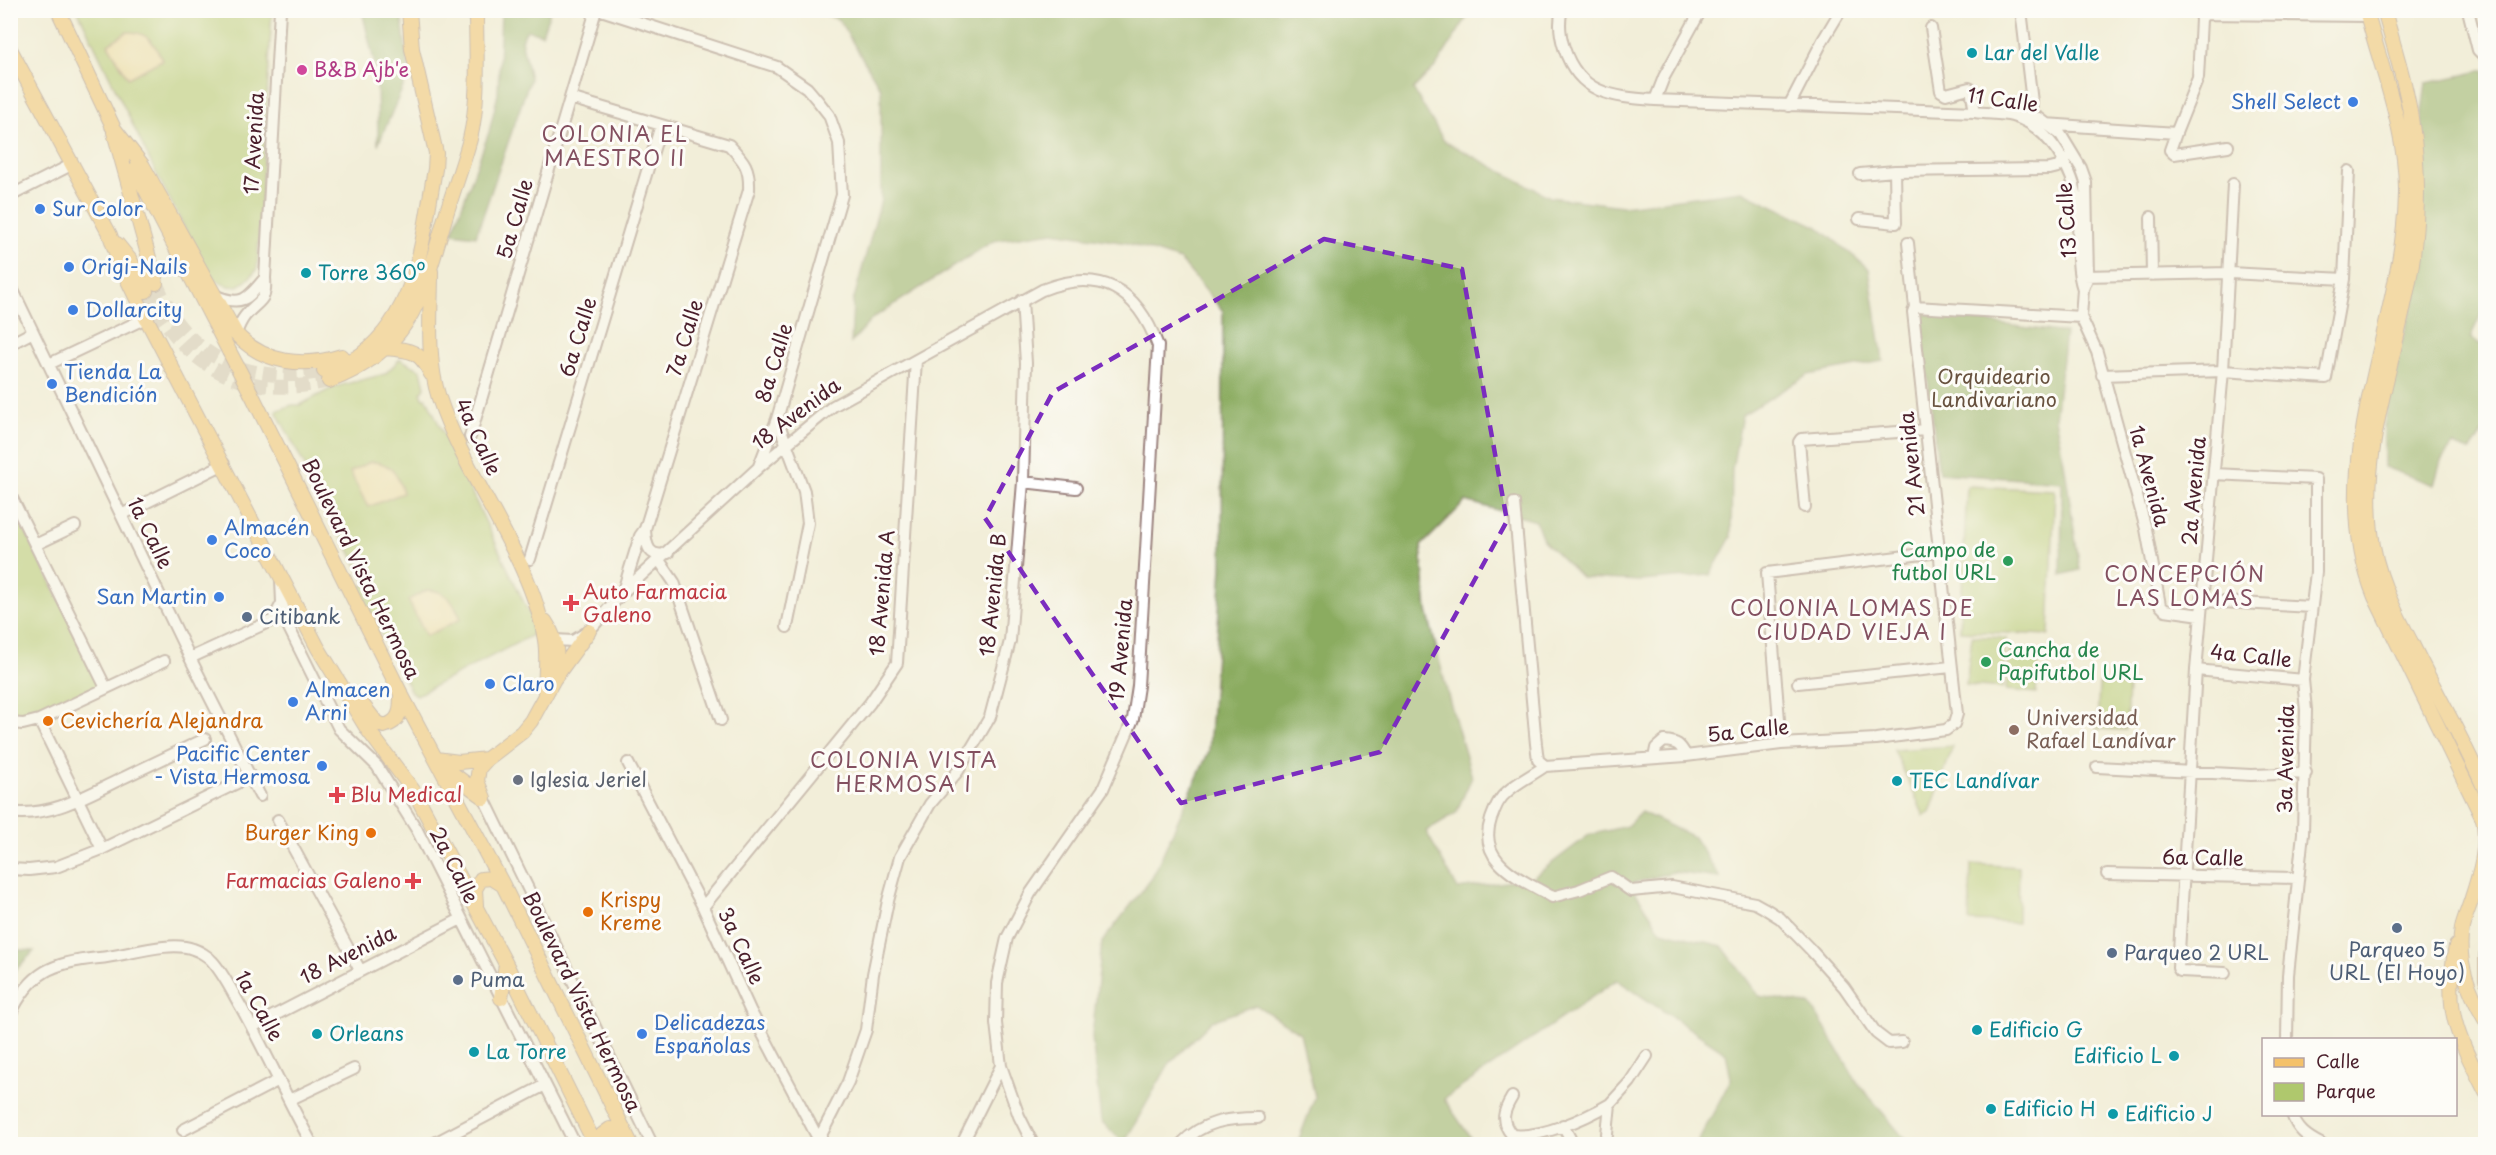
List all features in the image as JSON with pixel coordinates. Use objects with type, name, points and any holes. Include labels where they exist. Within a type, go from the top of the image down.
[{"type":"main road","name":"Boulevard Vista Hermosa","points":[[58,10],[112,126],[230,351],[401,694],[503,885],[631,1144]]},
{"type":"main road","points":[[409,10],[412,49],[435,147],[435,169],[416,271],[407,297],[390,326],[357,357],[327,376],[345,375],[396,338],[411,318],[431,271],[470,139],[474,117],[476,10]]},
{"type":"main road","points":[[2384,10],[2407,95],[2412,125],[2417,202],[2413,257],[2407,290],[2375,428],[2370,474],[2373,550],[2394,609],[2486,792]]},
{"type":"main road","points":[[2366,13],[2397,124],[2406,191],[2397,279],[2363,426],[2357,511],[2358,531],[2366,572],[2375,597],[2483,819],[2485,830],[2480,870],[2456,945],[2450,978],[2451,1009],[2464,1047],[2486,1092]]},
{"type":"main road","points":[[10,49],[110,235],[151,287],[112,126]]},
{"type":"main road","points":[[112,126],[143,166],[236,334],[254,350],[290,362],[323,361],[368,348]]},
{"type":"main road","points":[[110,235],[120,264],[146,318],[318,648],[368,730],[415,793],[506,964],[596,1144]]},
{"type":"main road","name":"4a Calle","points":[[431,271],[430,330],[434,380],[445,414],[537,608],[555,640],[557,654],[554,679]]},
{"type":"main road","points":[[385,348],[417,354],[424,359],[434,380]]},
{"type":"main road","name":"4a Calle","points":[[537,608],[546,654],[545,695]]},
{"type":"main road","points":[[541,624],[555,640]]},
{"type":"main road","points":[[484,798],[477,781],[477,773],[487,759],[522,732],[531,721],[554,679],[589,631]]},
{"type":"main road","points":[[318,648],[381,726],[388,725],[397,719],[401,710],[401,694]]},
{"type":"main road","points":[[437,761],[459,762],[487,759]]},
{"type":"main road","points":[[437,761],[484,798]]},
{"type":"main road","points":[[477,910],[475,893],[478,882],[488,878],[503,885]]},
{"type":"main road","points":[[2462,927],[2462,968],[2472,996],[2486,1021]]},
{"type":"main road","points":[[2486,955],[2486,980]]},
{"type":"main road","points":[[501,998],[506,964]]},
{"type":"main road","points":[[603,1144],[602,1135],[610,1130],[617,1132],[624,1144]]},
{"type":"street","name":"17 Avenida","points":[[236,334],[246,314],[263,299],[266,291],[280,10]]},
{"type":"street","name":"5a Calle","points":[[470,437],[596,10]]},
{"type":"street","name":"8a Calle","points":[[601,10],[777,67],[807,88],[818,101],[828,115],[839,143],[842,195],[777,419],[804,491],[808,523],[787,627]]},
{"type":"street","name":"11 Calle","points":[[1562,10],[1560,34],[1569,63],[1582,80],[1609,95],[1655,100],[1975,112],[2013,116]]},
{"type":"street","points":[[1655,100],[1664,77],[1701,10]]},
{"type":"street","points":[[1789,106],[1841,10]]},
{"type":"street","points":[[2021,10],[2032,102],[2029,120]]},
{"type":"street","points":[[2468,10],[2478,50],[2486,58]]},
{"type":"street","points":[[2228,146],[2174,154],[2170,150],[2198,78],[2201,19],[2205,14],[2366,13]]},
{"type":"street","points":[[1931,28],[1941,91],[1946,94],[1969,88],[1973,93],[1975,112]]},
{"type":"street","points":[[570,98],[661,125]]},
{"type":"street","name":"13 Calle","points":[[2013,116],[2029,120],[2039,118],[2061,135],[2069,146],[2086,182],[2081,317]]},
{"type":"street","name":"13 Calle","points":[[2029,120],[2047,139],[2064,163],[2075,191],[2084,277]]},
{"type":"street","name":"11 Calle","points":[[2047,124],[2176,133]]},
{"type":"street","name":"7a Calle","points":[[622,593],[645,529],[749,190],[749,172],[741,158],[729,145],[661,125]]},
{"type":"street","name":"6a Calle","points":[[530,559],[661,125]]},
{"type":"street","points":[[1860,174],[1894,171],[2050,170],[2064,163],[2069,146]]},
{"type":"street","points":[[10,196],[71,165]]},
{"type":"street","points":[[1859,219],[1896,223],[1894,171]]},
{"type":"street","points":[[2102,375],[2223,371],[2326,378],[2344,279],[2349,171]]},
{"type":"street","name":"2a Avenida","points":[[2225,974],[2180,971],[2178,968],[2196,670],[2230,273],[2233,184]]},
{"type":"street","points":[[2151,217],[2152,275]]},
{"type":"street","name":"21 Avenida","points":[[1908,243],[1915,307],[1913,312],[1957,714],[1954,724]]},
{"type":"street","points":[[2084,277],[2230,273],[2344,279]]},
{"type":"street","points":[[213,295],[232,302],[240,302],[252,293],[265,278]]},
{"type":"street","name":"18 Avenida","points":[[555,640],[573,641],[589,631],[622,593],[759,467],[833,406],[1022,300],[1061,282],[1079,280],[1099,282],[1133,301]]},
{"type":"street","name":"1a Calle","points":[[10,284],[190,658],[260,796]]},
{"type":"street","name":"18 Avenida B","points":[[820,1142],[848,1082],[866,1030],[873,974],[900,857],[930,804],[958,771],[990,717],[1010,641],[1023,482],[1026,363],[1022,300]]},
{"type":"street","name":"19 Avenida","points":[[1001,1066],[996,1023],[997,982],[1007,938],[1030,894],[1103,789],[1133,718],[1138,686],[1158,346],[1149,323],[1133,301]]},
{"type":"street","points":[[1915,307],[2081,317]]},
{"type":"street","name":"1a Avenida","points":[[2081,317],[2097,352],[2146,529],[2160,605],[2165,610],[2201,615]]},
{"type":"street","points":[[49,364],[146,318]]},
{"type":"street","points":[[10,344],[33,332]]},
{"type":"street","name":"18 Avenida A","points":[[703,907],[870,703],[897,663],[916,360]]},
{"type":"street","points":[[759,467],[777,419]]},
{"type":"street","points":[[1805,507],[1799,442],[1801,439],[1926,430]]},
{"type":"street","points":[[121,515],[224,464]]},
{"type":"street","name":"3a Avenida","points":[[2214,474],[2316,479],[2316,572],[2303,680],[2306,710],[2303,832],[2288,975],[2287,1038]]},
{"type":"street","points":[[1023,482],[1076,488]]},
{"type":"street","points":[[10,494],[106,688]]},
{"type":"street","points":[[1514,503],[1536,744],[1539,760],[1545,766],[1508,790],[1497,803],[1489,825],[1490,852],[1506,869],[1552,897],[1579,890],[1611,877],[1631,891],[1672,886],[1755,903],[1780,918],[1844,987],[1876,1033],[1889,1043],[1902,1042]]},
{"type":"street","points":[[35,545],[75,526]]},
{"type":"street","points":[[645,529],[647,547],[650,552],[664,556],[721,720]]},
{"type":"street","points":[[1781,744],[1767,573],[1939,552]]},
{"type":"street","name":"2a Calle","points":[[281,578],[282,603],[288,626],[339,729],[370,758],[417,830],[575,1144]]},
{"type":"street","points":[[2203,601],[2311,607]]},
{"type":"street","points":[[190,658],[273,620],[282,603]]},
{"type":"street","points":[[273,620],[288,626]]},
{"type":"street","points":[[10,723],[23,724],[39,720],[164,661]]},
{"type":"street","points":[[1798,682],[1951,667]]},
{"type":"street","name":"4a Calle","points":[[2196,670],[2303,680]]},
{"type":"street","points":[[39,720],[102,849]]},
{"type":"street","name":"5a Calle","points":[[1545,766],[1686,756],[1781,744],[1876,739],[1946,730],[1954,724]]},
{"type":"street","points":[[10,812],[23,814],[52,809],[77,800],[205,739]]},
{"type":"street","points":[[1654,758],[1656,748],[1664,741],[1681,745],[1686,756]]},
{"type":"street","name":"3a Calle","points":[[628,763],[703,907],[750,1010],[820,1142]]},
{"type":"street","points":[[2097,767],[2189,773],[2306,773]]},
{"type":"street","points":[[10,869],[29,870],[56,867],[102,849],[237,783]]},
{"type":"street","points":[[484,798],[652,1144]]},
{"type":"street","points":[[278,820],[360,970]]},
{"type":"street","name":"6a Calle","points":[[2107,874],[2298,878]]},
{"type":"street","name":"18 Avenida","points":[[252,1027],[461,919]]},
{"type":"street","name":"1a Calle","points":[[10,1015],[21,993],[33,979],[55,964],[182,946],[202,953],[211,959],[252,1027],[312,1144]]},
{"type":"street","points":[[1512,1097],[1503,1113],[1503,1120],[1512,1135],[1524,1137],[1563,1125],[1610,1104],[1630,1082],[1647,1056]]},
{"type":"street","points":[[962,1144],[1001,1066]]},
{"type":"street","points":[[1001,1066],[1019,1116],[1033,1144]]},
{"type":"street","points":[[289,1100],[354,1070]]},
{"type":"street","points":[[183,1130],[279,1080]]},
{"type":"street","points":[[434,1144],[545,1085]]},
{"type":"street","points":[[1606,1144],[1610,1104]]},
{"type":"street","points":[[2293,1116],[2295,1124],[2303,1134],[2321,1144]]},
{"type":"street","points":[[1181,1144],[1194,1133],[1217,1121],[1229,1118],[1258,1118]]},
{"type":"street","points":[[1563,1125],[1573,1144]]},
{"type":"highlighted area","points":[[1324,239],[1462,269],[1507,521],[1380,752],[1181,803],[985,518],[1053,392]]},
{"type":"green space","points":[[78,11],[272,11],[257,269],[245,282],[233,287],[227,286],[207,271],[153,167]]},
{"type":"green space","points":[[362,11],[401,11],[409,73],[378,145],[377,74]]},
{"type":"green space","points":[[501,11],[550,11],[542,34],[527,30],[521,40],[530,79],[476,236],[452,233],[489,132],[498,94]]},
{"type":"green space","points":[[816,11],[1471,11],[1437,65],[1413,89],[1444,141],[1550,197],[1623,206],[1742,191],[1818,227],[1869,269],[1883,361],[1808,375],[1742,415],[1732,469],[1731,537],[1710,575],[1641,581],[1582,578],[1543,540],[1536,521],[1466,501],[1421,546],[1427,611],[1472,777],[1456,813],[1426,831],[1458,889],[1532,878],[1589,835],[1627,826],[1641,812],[1694,837],[1720,878],[1673,872],[1630,884],[1661,931],[1722,946],[1759,996],[1811,1005],[1858,1083],[1909,1144],[1697,1144],[1731,1079],[1726,1053],[1617,980],[1444,1099],[1475,1144],[1297,1144],[1315,1097],[1300,1033],[1256,1005],[1212,1021],[1169,1064],[1124,1143],[1101,1121],[1092,1037],[1102,942],[1152,878],[1209,751],[1222,568],[1223,311],[1180,260],[1127,243],[1053,232],[993,241],[873,318],[851,343],[853,302],[881,200],[881,89],[839,20]]},
{"type":"green space","points":[[2485,70],[2485,306],[2470,338],[2485,347],[2485,429],[2470,451],[2453,445],[2441,461],[2434,485],[2384,467],[2384,425],[2396,364],[2423,264],[2420,126],[2426,83]]},
{"type":"green space","name":"Orquideario Landivariano","points":[[1920,313],[2065,333],[2055,419],[2064,462],[2080,570],[2061,575],[2062,482],[1939,473]]},
{"type":"green space","points":[[400,359],[421,370],[425,387],[421,393],[423,398],[428,401],[538,632],[417,695],[411,692],[357,588],[367,584],[276,411],[292,405],[300,405],[334,387],[385,374]]},
{"type":"green space","name":"Campo de futbol URL","points":[[1967,486],[2055,490],[2049,635],[1960,631]]},
{"type":"green space","points":[[10,501],[104,687],[39,719],[11,722]]},
{"type":"green space","name":"Cancha de Papifutbol URL","points":[[1972,636],[2006,638],[2002,688],[1966,685]]},
{"type":"green space","points":[[2009,651],[2039,653],[2036,693],[2006,690]]},
{"type":"green space","points":[[2099,684],[2128,685],[2126,730],[2097,729]]},
{"type":"green space","points":[[1953,746],[1930,813],[1924,816],[1894,750]]},
{"type":"green space","points":[[1971,864],[2019,867],[2018,923],[1969,921]]},
{"type":"green space","points":[[10,949],[34,951],[11,975]]},
{"type":"sand","points":[[127,32],[134,32],[149,39],[162,60],[128,78],[108,44]]},
{"type":"sand","points":[[370,462],[383,464],[392,470],[399,480],[403,493],[368,507],[350,472]]},
{"type":"sand","points":[[427,590],[440,592],[449,598],[461,619],[426,636],[408,600]]},
{"type":"tunnel","points":[[156,283],[178,324],[192,340],[226,362],[264,374],[304,374],[324,371]]},
{"type":"tunnel","points":[[146,291],[162,318],[179,340],[199,358],[220,372],[243,381],[269,386],[298,386],[329,381]]},
{"type":"place","name":"Lar del Valle","points":[[1972,53]]},
{"type":"place","name":"B&B Ajb'e","points":[[302,70]]},
{"type":"place","name":"Shell Select","points":[[2353,102]]},
{"type":"place","name":"Sur Color","points":[[40,209]]},
{"type":"place","name":"Origi-Nails","points":[[69,267]]},
{"type":"place","name":"Torre 360º","points":[[306,273]]},
{"type":"place","name":"Dollarcity","points":[[73,310]]},
{"type":"place","name":"Tienda La Bendición","points":[[52,384]]},
{"type":"place","name":"Almacén Coco","points":[[212,540]]},
{"type":"place","name":"Campo de futbol URL","points":[[2008,561]]},
{"type":"place","name":"San Martin","points":[[219,597]]},
{"type":"place","name":"Auto Farmacia Galeno","points":[[571,603]]},
{"type":"place","name":"Citibank","points":[[247,617]]},
{"type":"place","name":"Cancha de Papifutbol URL","points":[[1986,662]]},
{"type":"place","name":"Claro","points":[[490,684]]},
{"type":"place","name":"Almacen Arni","points":[[293,702]]},
{"type":"place","name":"Cevichería Alejandra","points":[[48,721]]},
{"type":"place","name":"Universidad Rafael Landívar","points":[[2014,730]]},
{"type":"place","name":"Pacific Center - Vista Hermosa","points":[[322,766]]},
{"type":"place","name":"Iglesia Jeriel","points":[[518,780]]},
{"type":"place","name":"TEC Landívar","points":[[1897,781]]},
{"type":"place","name":"Blu Medical","points":[[337,795]]},
{"type":"place","name":"Burger King","points":[[371,833]]},
{"type":"place","name":"Farmacias Galeno","points":[[413,881]]},
{"type":"place","name":"Krispy Kreme","points":[[588,912]]},
{"type":"place","name":"Parqueo 5 URL (El Hoyo)","points":[[2397,928]]},
{"type":"place","name":"Parqueo 2 URL","points":[[2112,953]]},
{"type":"place","name":"Puma","points":[[458,980]]},
{"type":"place","name":"Edificio G","points":[[1977,1030]]},
{"type":"place","name":"Orleans","points":[[317,1034]]},
{"type":"place","name":"Delicadezas Españolas","points":[[642,1034]]},
{"type":"place","name":"La Torre","points":[[474,1052]]},
{"type":"place","name":"Edificio L","points":[[2174,1056]]},
{"type":"place","name":"Edificio H","points":[[1991,1109]]},
{"type":"place","name":"Edificio J","points":[[2113,1114]]},
{"type":"district","name":"COLONIA EL MAESTRO II","points":[[615,147]]},
{"type":"district","name":"CONCEPCIÓN LAS LOMAS","points":[[2185,587]]},
{"type":"district","name":"COLONIA LOMAS DE CIUDAD VIEJA I","points":[[1852,621]]},
{"type":"district","name":"COLONIA VISTA HERMOSA I","points":[[904,773]]}]
